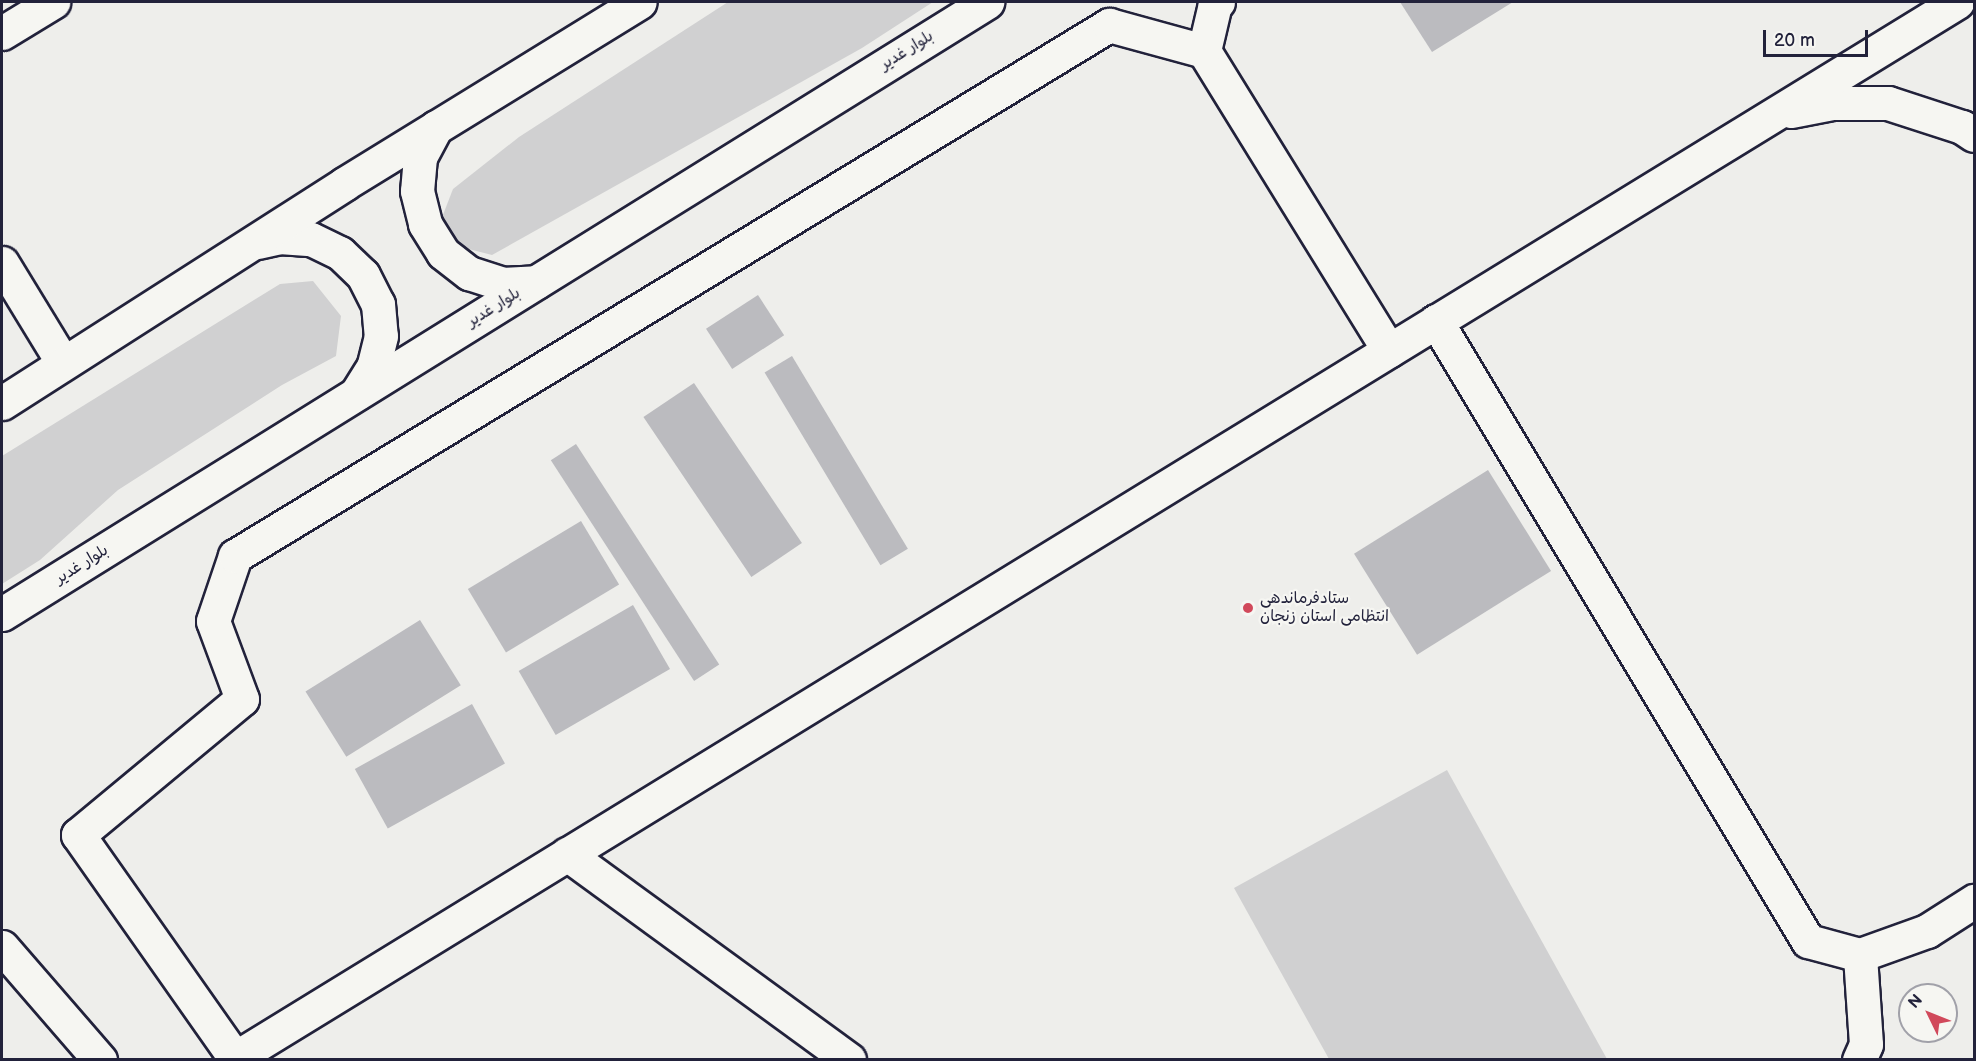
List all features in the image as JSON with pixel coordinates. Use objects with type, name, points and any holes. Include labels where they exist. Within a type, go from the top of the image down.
[{"type":"main road","points":[[2,33],[53,2]]},
{"type":"main road","points":[[2,403],[248,245],[640,2]]},
{"type":"main road","name":"بلوار غدیر","points":[[2,614],[987,2]]},
{"type":"main road","points":[[1204,51],[1215,4],[1218,2]]},
{"type":"main road","points":[[1389,350],[1204,51],[1109,25],[235,556],[213,621],[242,699],[78,835],[234,1058],[1958,2]]},
{"type":"main road","points":[[1775,113],[1832,103],[1888,103],[1962,127],[1974,135]]},
{"type":"main road","points":[[436,127],[420,157],[417,191],[424,224],[443,253],[469,273],[502,284],[536,282]]},
{"type":"main road","points":[[248,245],[279,237],[311,239],[340,253],[363,275],[378,304],[381,336],[373,367],[356,394]]},
{"type":"main road","points":[[2,263],[63,363]]},
{"type":"main road","points":[[1436,321],[1808,941],[1860,955],[1927,931],[1974,901]]},
{"type":"main road","points":[[567,854],[849,1059]]},
{"type":"main road","points":[[2,947],[100,1059]]},
{"type":"main road","points":[[1859,1059],[1866,1044],[1860,955]]},
{"type":"shaded area","points":[[728,2],[933,2],[862,48],[492,255],[457,246],[441,220],[453,189],[519,137]]},
{"type":"shaded area","points":[[313,281],[341,316],[336,356],[282,385],[118,490],[40,560],[2,584],[2,456],[280,284]]},
{"type":"shaded area","points":[[1447,770],[1607,1059],[1329,1059],[1234,888]]},
{"type":"building","points":[[1400,2],[1513,2],[1432,52]]},
{"type":"building","points":[[758,295],[784,335],[732,369],[706,329]]},
{"type":"building","points":[[792,356],[908,549],[880,565],[765,372]]},
{"type":"building","points":[[694,383],[802,543],[751,577],[643,417]]},
{"type":"building","points":[[576,444],[719,665],[694,681],[551,460]]},
{"type":"building","points":[[1488,470],[1551,571],[1417,655],[1354,554]]},
{"type":"building","points":[[581,521],[619,584],[506,652],[468,589]]},
{"type":"building","points":[[633,605],[670,669],[556,735],[519,671]]},
{"type":"building","points":[[420,620],[461,685],[346,757],[306,692]]},
{"type":"building","points":[[472,704],[505,763],[388,828],[355,769]]},
{"type":"place","name":"ستادفرماندهی انتظامی استان زنجان","points":[[1248,608]]}]
